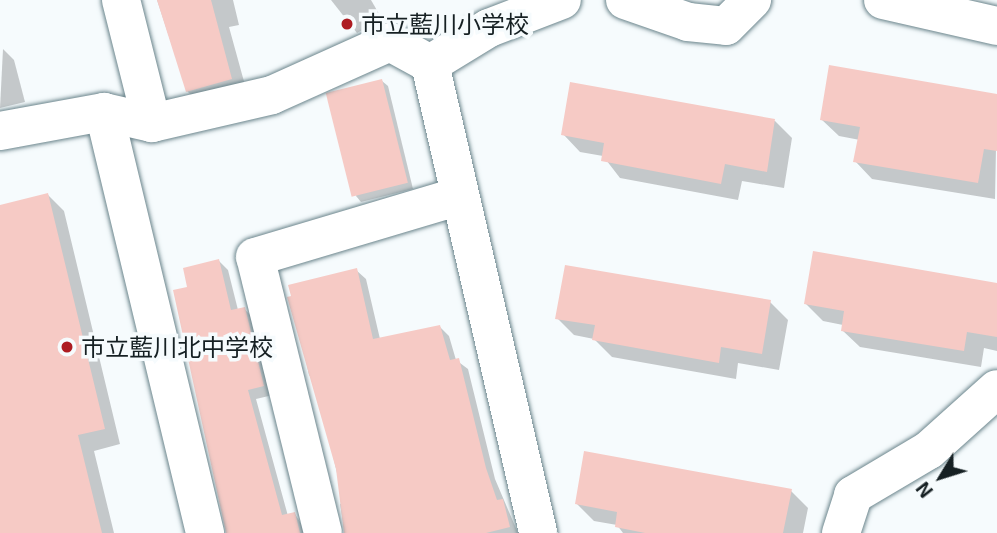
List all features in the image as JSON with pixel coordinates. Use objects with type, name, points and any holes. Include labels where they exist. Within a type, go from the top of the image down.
[{"type":"street","points":[[121,0],[152,123]]},
{"type":"street","points":[[430,64],[489,28],[562,0]]},
{"type":"street","points":[[625,0],[688,22],[726,26],[752,0]]},
{"type":"street","points":[[883,0],[997,26]]},
{"type":"street","points":[[0,131],[104,112],[152,123],[272,94],[390,42],[430,64],[538,533]]},
{"type":"street","points":[[104,112],[205,533]]},
{"type":"street","points":[[323,533],[256,257],[459,196]]},
{"type":"street","points":[[841,533],[853,495],[929,450],[997,390]]},
{"type":"building","points":[[157,0],[211,0],[232,79],[186,92]]},
{"type":"building","points":[[829,65],[997,94],[997,151],[984,149],[978,183],[853,162],[860,127],[820,120]]},
{"type":"building","points":[[382,79],[408,183],[352,197],[326,93]]},
{"type":"building","points":[[570,82],[775,119],[767,172],[725,164],[721,184],[601,161],[604,143],[561,135]]},
{"type":"building","points":[[48,193],[105,429],[78,435],[102,533],[0,533],[0,205]]},
{"type":"building","points":[[813,251],[997,283],[997,337],[967,332],[964,351],[841,331],[844,311],[804,304]]},
{"type":"building","points":[[219,259],[231,310],[245,307],[264,386],[248,390],[282,515],[295,512],[300,533],[226,533],[173,290],[187,287],[183,268]]},
{"type":"building","points":[[565,265],[771,300],[762,354],[721,347],[719,363],[592,340],[595,325],[555,319]]},
{"type":"building","points":[[357,268],[373,339],[440,325],[450,360],[459,358],[486,468],[497,500],[503,499],[510,527],[486,533],[344,533],[336,469],[287,297],[291,296],[288,285]]},
{"type":"building","points":[[584,451],[792,489],[783,533],[645,533],[615,527],[617,512],[575,504]]},
{"type":"place","name":"市立藍川小学校","points":[[347,24]]},
{"type":"place","name":"市立藍川北中学校","points":[[67,347]]}]
